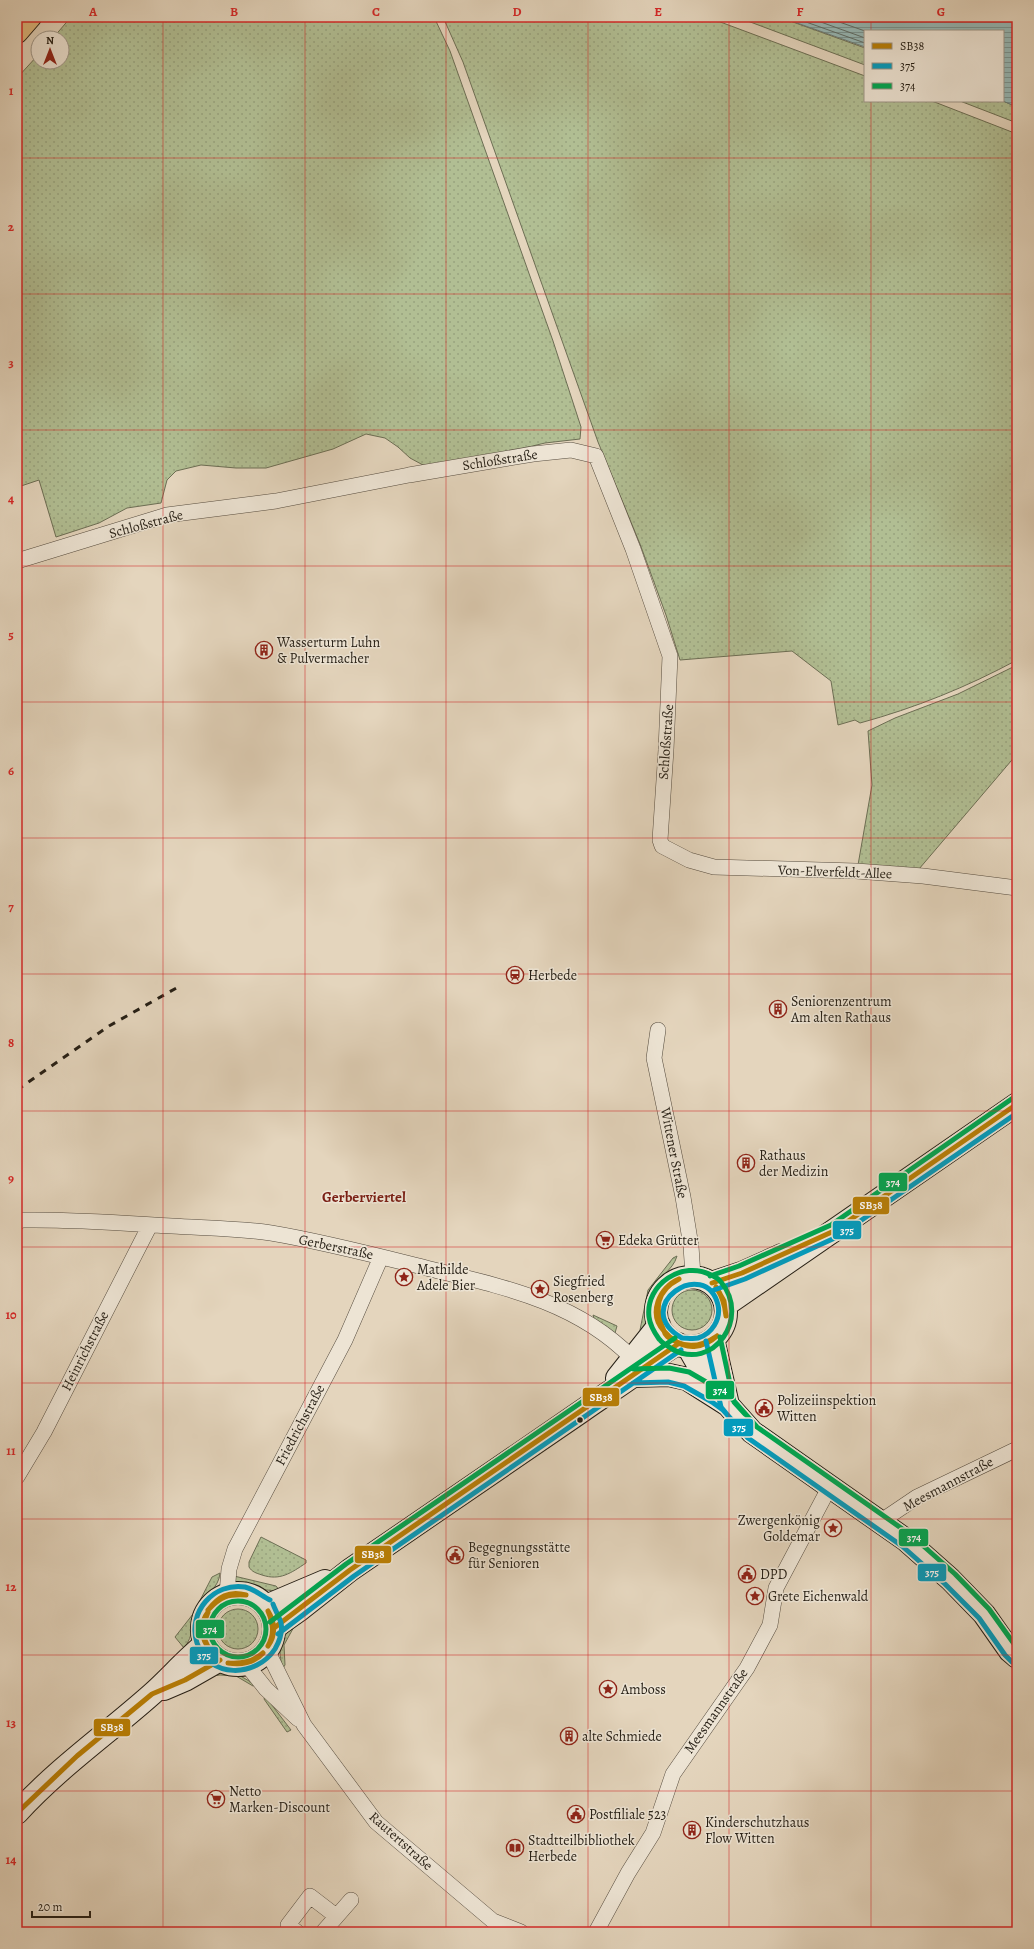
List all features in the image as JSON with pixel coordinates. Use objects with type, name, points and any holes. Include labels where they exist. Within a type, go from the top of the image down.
[{"type":"highway","points":[[17,32],[30,17]]},
{"type":"main road","points":[[726,1306],[1015,1105]]},
{"type":"main road","points":[[834,1231],[742,1273],[702,1280],[676,1281],[662,1292],[657,1302],[656,1314],[659,1325],[665,1335],[683,1345],[722,1400],[752,1432],[906,1540],[950,1579],[984,1614],[1010,1651],[1017,1657]]},
{"type":"main road","points":[[633,1367],[683,1345],[700,1346],[713,1339],[724,1326],[726,1306],[721,1293],[702,1280]]},
{"type":"main road","points":[[274,1628],[350,1570],[576,1416],[606,1393],[633,1367],[659,1325]]},
{"type":"main road","points":[[713,1339],[722,1400]]},
{"type":"main road","points":[[633,1367],[687,1379],[722,1400]]},
{"type":"main road","points":[[266,1606],[350,1570]]},
{"type":"main road","points":[[227,1594],[248,1594],[258,1599],[266,1606],[272,1616],[274,1628],[272,1640],[267,1650],[258,1659],[246,1664],[233,1664],[220,1660],[211,1653],[205,1644],[202,1632],[203,1620],[208,1608],[216,1600],[227,1594]]},
{"type":"main road","points":[[17,1813],[77,1756],[152,1694],[185,1660],[205,1644]]},
{"type":"main road","points":[[152,1694],[185,1680],[220,1660]]},
{"type":"street","name":"Schloßstraße","points":[[17,561],[167,515],[276,501],[409,475],[534,454],[570,450],[596,456],[633,549],[670,656],[669,703],[660,840]]},
{"type":"street","name":"Von-Elverfeldt-Allee","points":[[660,840],[662,846],[689,860],[714,868],[856,871],[923,876],[1017,888]]},
{"type":"street","name":"Wittener Straße","points":[[658,1030],[654,1058],[684,1197],[691,1246],[702,1280]]},
{"type":"street","name":"Gerberstraße","points":[[17,1222],[22,1220],[62,1219],[269,1233],[382,1256],[531,1296],[576,1316],[619,1344],[633,1367]]},
{"type":"street","name":"Heinrichstraße","points":[[17,1477],[44,1432],[150,1225]]},
{"type":"street","name":"Friedrichstraße","points":[[227,1594],[229,1569],[234,1549],[345,1340],[382,1256]]},
{"type":"street","name":"Meesmannstraße","points":[[880,1522],[917,1497],[1017,1449]]},
{"type":"street","name":"Meesmannstraße","points":[[596,1932],[628,1873],[653,1833],[673,1774],[747,1668],[770,1625],[776,1588],[830,1488]]},
{"type":"street","name":"Rautertstraße","points":[[267,1650],[304,1725]]},
{"type":"street","name":"Rautertstraße","points":[[246,1664],[266,1689],[304,1725],[376,1822],[493,1921],[521,1932]]},
{"type":"street","points":[[297,1932],[288,1925],[310,1896],[336,1916]]},
{"type":"street","points":[[323,1932],[351,1900]]},
{"type":"green space","points":[[71,17],[434,17],[450,51],[553,341],[581,427],[580,439],[545,443],[466,462],[437,466],[423,465],[410,458],[385,438],[366,434],[333,449],[266,468],[236,468],[201,465],[176,471],[167,480],[161,503],[127,508],[99,523],[56,537],[39,480],[21,486],[17,478],[17,78],[30,64],[30,70],[70,70],[70,30],[60,30]]},
{"type":"green space","points":[[443,17],[707,17],[864,76],[864,102],[935,102],[1017,134],[1017,660],[960,688],[921,704],[860,723],[855,720],[838,725],[831,681],[792,651],[680,660],[666,615],[640,544],[598,442],[463,62]]},
{"type":"green space","points":[[737,17],[779,17],[864,48],[864,65]]},
{"type":"green space","points":[[1004,101],[1017,107],[1017,123],[963,102]]},
{"type":"green space","points":[[1017,665],[1017,754],[919,869],[858,865],[872,785],[868,731],[895,718],[958,694]]},
{"type":"green space","points":[[677,1256],[672,1266],[654,1286],[650,1296],[643,1333],[640,1330],[648,1290],[673,1258]]},
{"type":"green space","points":[[692,1290],[706,1296],[712,1310],[706,1324],[692,1330],[678,1324],[672,1310],[678,1296]]},
{"type":"green space","points":[[593,1315],[617,1326],[615,1333],[595,1321]]},
{"type":"green space","points":[[261,1537],[306,1560],[306,1563],[290,1573],[280,1576],[268,1577],[254,1572],[249,1567],[249,1562]]},
{"type":"green space","points":[[220,1573],[217,1583],[199,1607],[190,1638],[184,1648],[175,1637],[193,1614],[212,1577]]},
{"type":"green space","points":[[234,1576],[276,1586],[280,1591],[237,1583]]},
{"type":"green space","points":[[242,1609],[249,1612],[255,1618],[258,1629],[257,1637],[249,1646],[242,1649],[234,1649],[227,1646],[219,1637],[218,1625],[221,1618],[230,1610]]},
{"type":"green space","points":[[295,1625],[284,1645],[285,1665],[283,1668],[280,1656],[281,1645],[286,1634]]},
{"type":"green space","points":[[217,1672],[237,1674],[256,1685],[253,1686],[236,1676],[211,1676]]},
{"type":"green space","points":[[265,1696],[291,1730],[287,1732],[264,1699]]},
{"type":"water","points":[[780,17],[1017,17],[1017,107],[1004,101],[1004,30],[864,30],[864,47]]},
{"type":"railway","points":[[17,1090],[109,1026],[180,986]]},
{"type":"transit line","name":"374","points":[[710,1276],[739,1266],[831,1225],[1013,1098]]},
{"type":"transit line","name":"SB38","points":[[712,1283],[742,1273],[834,1231],[1017,1104]]},
{"type":"transit line","name":"375","points":[[714,1290],[745,1279],[837,1237],[1017,1113]]},
{"type":"transit line","name":"374","points":[[659,1339],[652,1328],[649,1317],[649,1305],[653,1294],[659,1285],[678,1273],[689,1271],[700,1271],[711,1275],[720,1281],[729,1296],[732,1311],[729,1325],[723,1338],[713,1347],[701,1353],[687,1354],[672,1349],[660,1340]]},
{"type":"transit line","name":"SB38","points":[[664,1331],[659,1324],[657,1317],[656,1309],[658,1302],[661,1294],[666,1288],[679,1279]]},
{"type":"transit line","name":"SB38","points":[[664,1331],[659,1315],[659,1301],[666,1289],[679,1279]]},
{"type":"transit line","name":"375","points":[[687,1285],[700,1285],[711,1291],[718,1305],[719,1310],[717,1321],[703,1336],[698,1338],[682,1338],[668,1326],[663,1313],[666,1301],[675,1291],[687,1285]]},
{"type":"transit line","name":"SB38","points":[[716,1287],[724,1301],[726,1316]]},
{"type":"transit line","name":"SB38","points":[[716,1287],[723,1301],[726,1316]]},
{"type":"transit line","name":"SB38","points":[[664,1331],[676,1342],[689,1346],[703,1343],[717,1336]]},
{"type":"transit line","name":"SB38","points":[[664,1331],[666,1336],[679,1343],[690,1346],[707,1343],[717,1336]]},
{"type":"transit line","name":"374","points":[[720,1337],[734,1402],[745,1414]]},
{"type":"transit line","name":"374","points":[[270,1622],[346,1564],[675,1338]]},
{"type":"transit line","name":"375","points":[[706,1341],[721,1407],[735,1424]]},
{"type":"transit line","name":"SB38","points":[[274,1628],[350,1570],[678,1344]]},
{"type":"transit line","name":"375","points":[[278,1634],[354,1576],[681,1350]]},
{"type":"transit line","name":"374","points":[[633,1369],[669,1368],[689,1372],[720,1390],[733,1400],[757,1427],[911,1535],[955,1574],[989,1609],[1017,1648]]},
{"type":"transit line","name":"375","points":[[633,1383],[668,1382],[684,1386],[723,1410],[748,1438],[902,1546],[945,1584],[979,1618],[1005,1655],[1012,1662]]},
{"type":"transit line","name":"375","points":[[270,1600],[245,1587],[223,1589],[214,1594],[200,1610],[196,1620],[195,1631],[197,1643],[203,1655],[212,1663],[222,1668],[233,1670],[245,1669],[267,1659],[275,1649],[281,1630],[280,1620],[273,1604]]},
{"type":"transit line","name":"SB38","points":[[208,1610],[216,1601],[229,1594],[234,1593],[246,1595]]},
{"type":"transit line","name":"SB38","points":[[208,1610],[225,1597],[246,1595]]},
{"type":"transit line","name":"374","points":[[238,1601],[249,1603],[258,1609],[264,1618],[266,1629],[264,1640],[258,1649],[249,1655],[238,1657],[227,1655],[218,1649],[212,1640],[210,1629],[212,1618],[218,1609],[227,1603],[238,1601]]},
{"type":"transit line","name":"SB38","points":[[268,1611],[274,1628],[271,1642],[268,1646]]},
{"type":"transit line","name":"SB38","points":[[268,1611],[272,1628],[272,1637],[268,1646]]},
{"type":"transit line","name":"SB38","points":[[208,1612],[203,1631],[205,1640],[210,1650]]},
{"type":"transit line","name":"SB38","points":[[208,1612],[203,1621],[202,1631],[207,1646],[210,1650]]},
{"type":"transit line","name":"SB38","points":[[228,1663],[247,1662],[263,1653]]},
{"type":"transit line","name":"SB38","points":[[228,1663],[238,1664],[251,1661],[263,1653]]},
{"type":"transit line","name":"SB38","points":[[17,1813],[77,1756],[152,1694],[185,1680],[220,1660]]},
{"type":"place","name":"Wasserturm Luhn & Pulvermacher","points":[[264,650]]},
{"type":"place","name":"Herbede","points":[[515,975]]},
{"type":"place","name":"Seniorenzentrum Am alten Rathaus","points":[[778,1009]]},
{"type":"place","name":"Rathaus der Medizin","points":[[746,1163]]},
{"type":"place","name":"Edeka Grütter","points":[[605,1240]]},
{"type":"place","name":"Mathilde Adele Bier","points":[[404,1277]]},
{"type":"place","name":"Siegfried Rosenberg","points":[[540,1289]]},
{"type":"place","name":"Polizeiinspektion Witten","points":[[764,1408]]},
{"type":"place","name":"Zwergenkönig Goldemar","points":[[833,1528]]},
{"type":"place","name":"Begegnungsstätte für Senioren","points":[[455,1555]]},
{"type":"place","name":"DPD","points":[[747,1574]]},
{"type":"place","name":"Grete Eichenwald","points":[[755,1596]]},
{"type":"place","name":"Amboss","points":[[608,1689]]},
{"type":"place","name":"alte Schmiede","points":[[569,1736]]},
{"type":"place","name":"Netto Marken-Discount","points":[[216,1799]]},
{"type":"place","name":"Postfiliale 523","points":[[576,1814]]},
{"type":"place","name":"Kinderschutzhaus Flow Witten","points":[[692,1830]]},
{"type":"place","name":"Stadtteilbibliothek Herbede","points":[[515,1848]]},
{"type":"district","name":"Gerberviertel","points":[[364,1197]]}]
